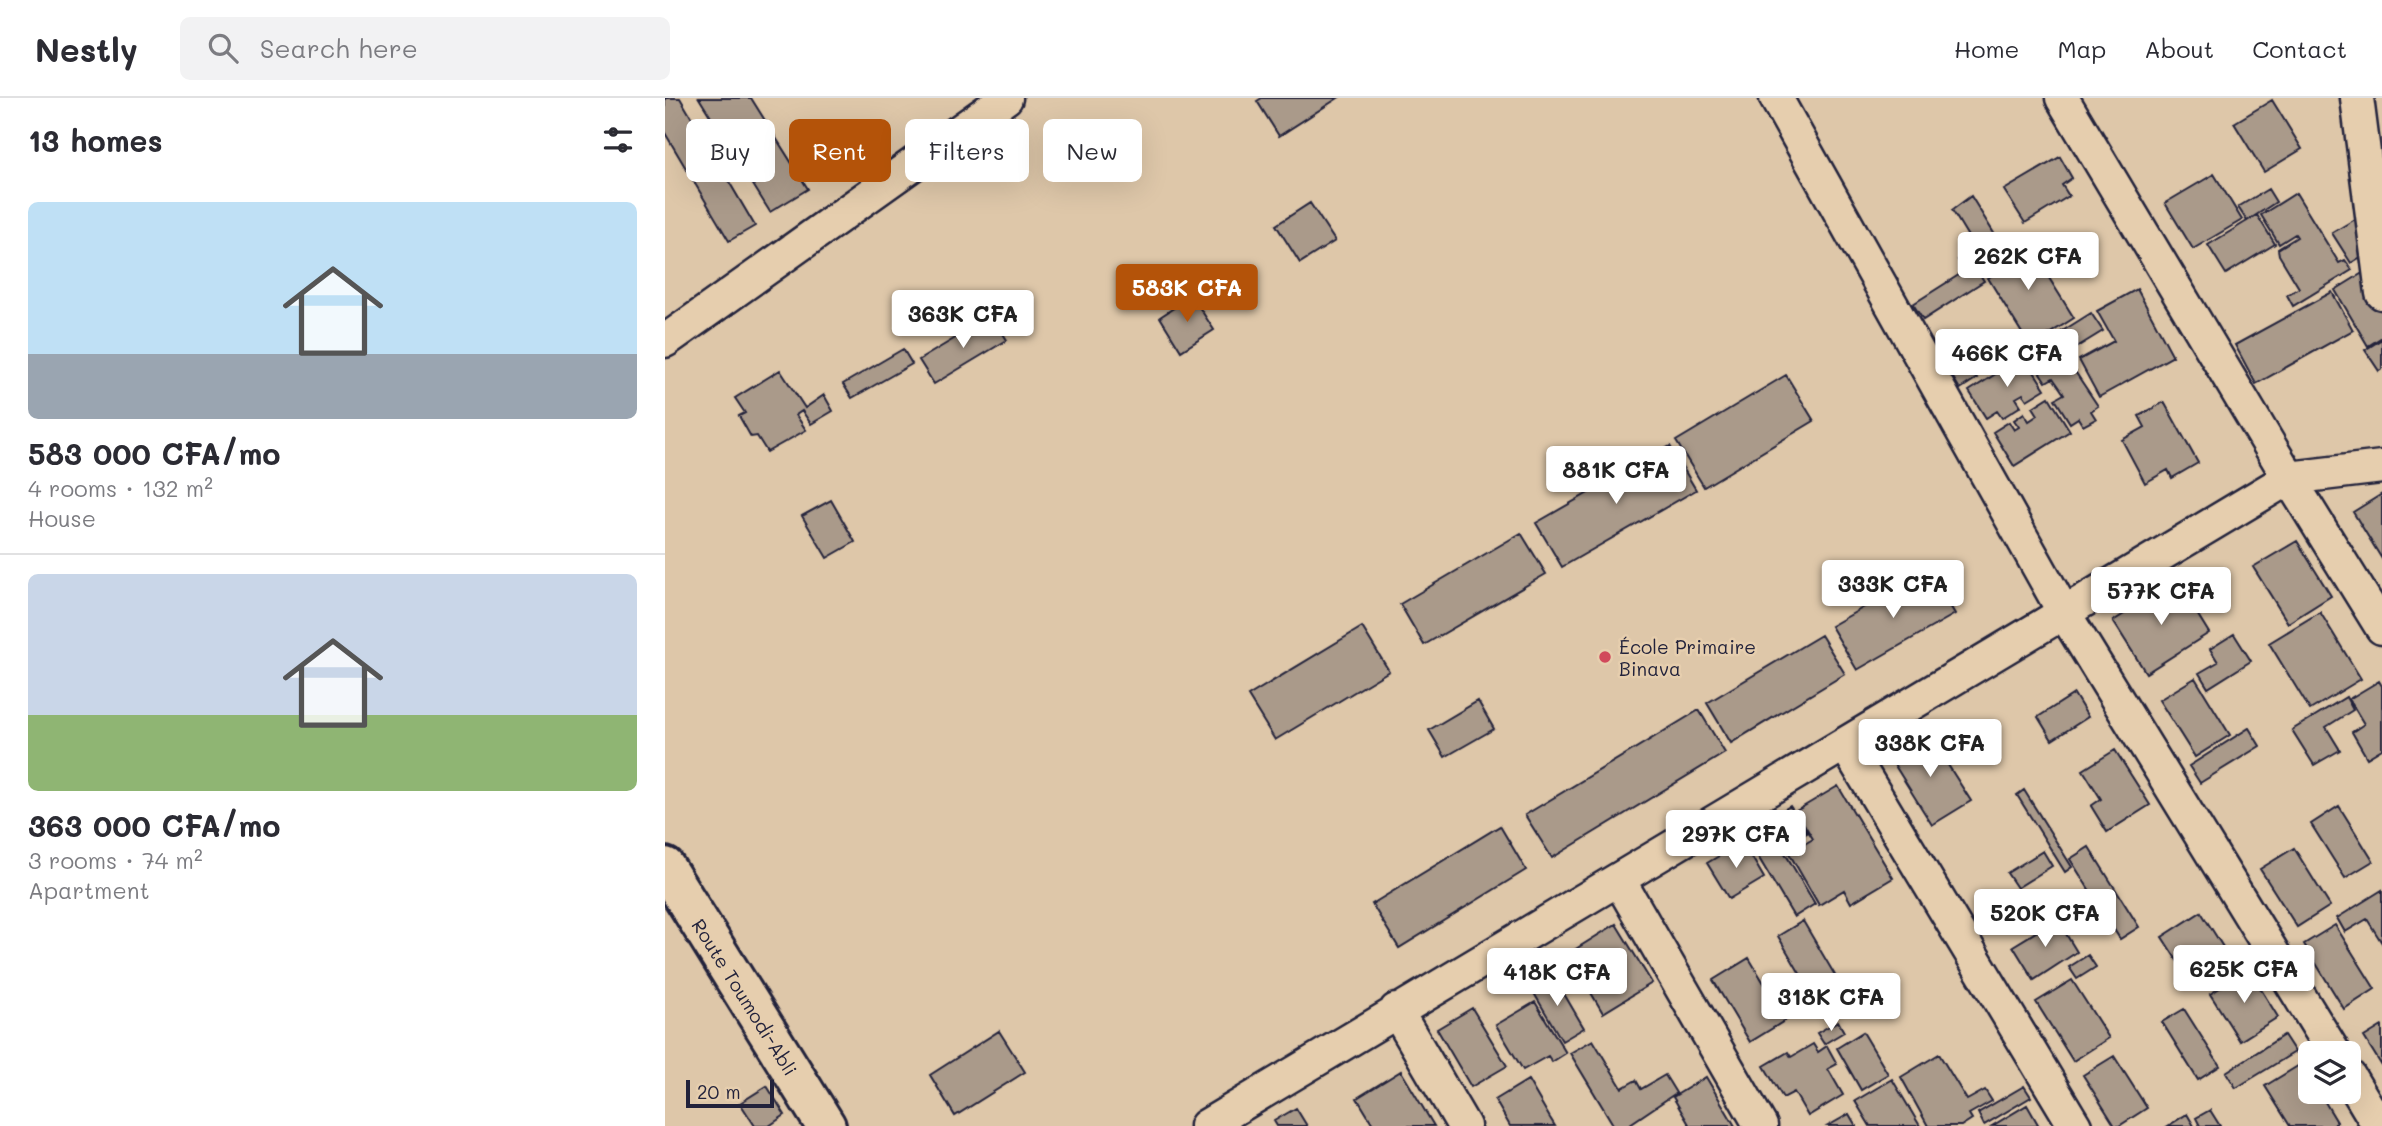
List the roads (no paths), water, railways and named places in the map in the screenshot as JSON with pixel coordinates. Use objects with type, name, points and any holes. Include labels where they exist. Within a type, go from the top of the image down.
[{"type":"street","points":[[665,341],[1006,98]]},
{"type":"street","points":[[1776,98],[2063,611],[2327,1041]]},
{"type":"street","points":[[2062,98],[2382,628]]},
{"type":"street","points":[[2357,98],[2382,293]]},
{"type":"street","points":[[1206,1126],[2289,478],[2382,467]]},
{"type":"street","points":[[1845,744],[2075,1126]]},
{"type":"street","name":"Route Toumodi-Abli","points":[[665,867],[826,1126]]},
{"type":"street","points":[[1619,880],[1761,1126]]},
{"type":"street","points":[[1396,1010],[1464,1126]]},
{"type":"street","points":[[2361,1096],[2379,1126]]},
{"type":"place","name":"École Primaire Binava","points":[[1605,657]]}]
